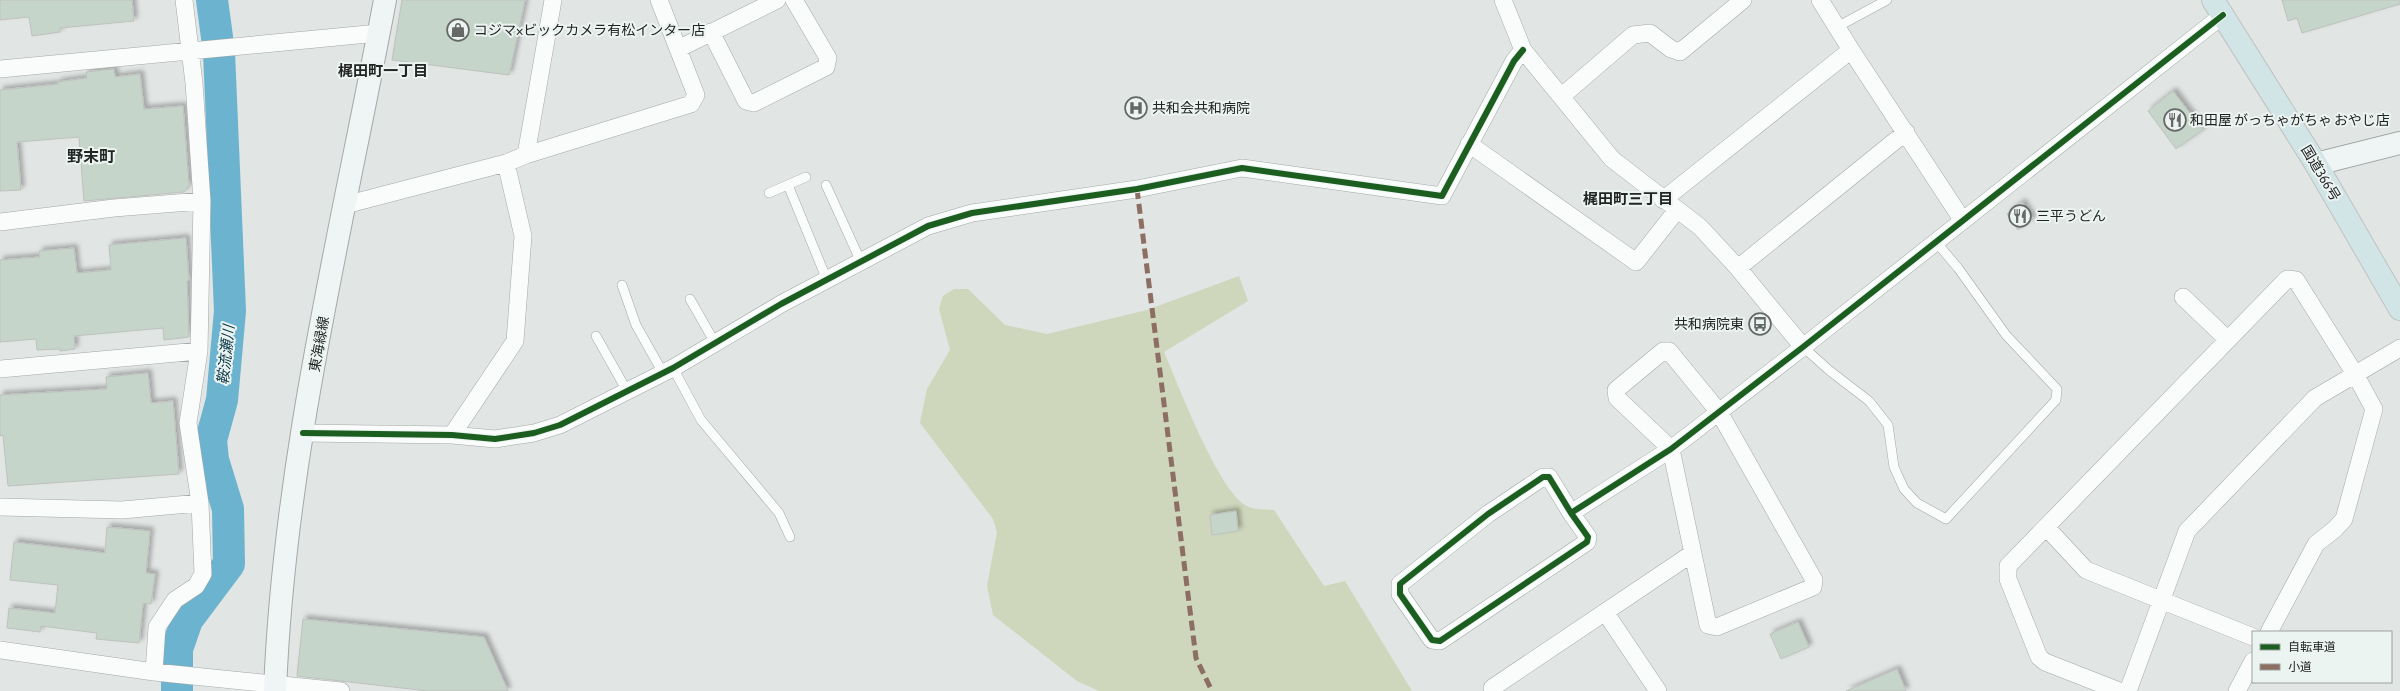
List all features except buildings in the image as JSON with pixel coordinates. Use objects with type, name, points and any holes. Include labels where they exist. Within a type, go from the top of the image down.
[{"type":"highway","name":"国道366号","points":[[2218,8],[2316,164],[2400,309]]},
{"type":"main road","name":"東海緑線","points":[[275,687],[285,547],[303,433],[385,0]]},
{"type":"main road","points":[[2316,164],[2400,143]]},
{"type":"street","points":[[160,672],[157,627],[175,600],[196,586],[203,574],[200,503],[188,423],[199,351],[202,201],[194,83],[196,49],[184,0]]},
{"type":"street","points":[[526,155],[553,0]]},
{"type":"street","points":[[345,205],[506,163],[526,155],[691,104],[696,95],[659,0]]},
{"type":"street","points":[[678,49],[777,0]]},
{"type":"street","points":[[711,32],[746,101],[754,103],[826,68],[828,58],[794,0]]},
{"type":"street","points":[[1503,0],[1523,50],[1612,159],[1663,200],[1700,227],[1738,268],[1803,347]]},
{"type":"street","points":[[1562,96],[1633,35],[1650,33],[1671,49],[1680,52],[1743,0]]},
{"type":"street","points":[[1820,0],[1963,221]]},
{"type":"street","points":[[1572,513],[1671,449],[1803,347],[1963,221],[2218,8]]},
{"type":"street","points":[[0,69],[224,46],[379,33]]},
{"type":"street","points":[[303,433],[452,436],[495,439],[534,433],[560,425],[668,370],[827,280],[928,226],[972,213],[1137,189],[1242,168],[1442,196],[1514,61],[1523,50]]},
{"type":"street","points":[[1663,200],[1851,50]]},
{"type":"street","points":[[1738,268],[1906,132]]},
{"type":"street","points":[[1469,144],[1636,262],[1677,210]]},
{"type":"street","points":[[452,436],[516,341],[523,236],[506,163]]},
{"type":"street","points":[[0,222],[114,208],[202,201]]},
{"type":"street","points":[[2119,691],[2045,662],[2039,657],[2008,579],[2008,566],[2287,279],[2296,280],[2355,374],[2374,409],[2344,519],[2335,529],[2316,544],[2270,631]]},
{"type":"street","points":[[2183,297],[2228,340]]},
{"type":"street","points":[[2128,691],[2187,531],[2315,398],[2400,348]]},
{"type":"street","points":[[0,369],[199,351]]},
{"type":"street","points":[[1663,351],[1669,351],[1719,412],[1814,580],[1813,587],[1717,627],[1708,625],[1671,449],[1617,398],[1616,390],[1663,351]]},
{"type":"street","points":[[1543,477],[1549,477],[1572,513],[1588,537],[1587,542],[1440,641],[1432,640],[1400,594],[1400,584],[1488,514],[1543,477]]},
{"type":"street","points":[[0,507],[122,510],[200,503]]},
{"type":"street","points":[[2046,527],[2086,570],[2252,637]]},
{"type":"street","points":[[1494,691],[1492,688],[1693,553]]},
{"type":"street","points":[[1605,612],[1658,691]]},
{"type":"street","points":[[0,650],[275,687],[341,691]]},
{"type":"street","points":[[2237,691],[2252,663]]},
{"type":"lane","points":[[1837,27],[1887,0]]},
{"type":"lane","points":[[769,193],[806,177]]},
{"type":"lane","points":[[788,185],[827,280]]},
{"type":"lane","points":[[826,185],[861,262]]},
{"type":"lane","points":[[1803,347],[1830,372],[1869,401],[1888,425],[1894,467],[1904,489],[1917,503],[1946,519],[2056,400],[2057,390],[2006,335],[1958,268],[1936,242]]},
{"type":"lane","points":[[622,285],[636,325],[701,420],[779,513],[790,537]]},
{"type":"lane","points":[[690,299],[715,343]]},
{"type":"lane","points":[[596,336],[627,391]]},
{"type":"green space","points":[[1239,276],[1248,301],[1164,352],[1200,436],[1224,481],[1236,497],[1247,506],[1257,509],[1274,510],[1324,586],[1345,581],[1412,691],[1099,691],[1077,681],[993,615],[987,586],[997,532],[993,519],[920,423],[927,389],[950,350],[939,309],[943,296],[954,289],[968,289],[1005,325],[1047,334],[1147,310]]},
{"type":"waterway","name":"鞍流瀬川","points":[[177,691],[177,649],[187,620],[229,564],[228,509],[213,460],[211,440],[222,400],[230,311],[219,52],[212,0]]},
{"type":"marked path","points":[[1137,189],[1196,658],[1212,691]]},
{"type":"cycle path","points":[[1571,513],[1549,477],[1543,477],[1488,514],[1400,584],[1400,594],[1432,640],[1440,641],[1587,542],[1588,537],[1571,513],[1671,449],[1803,347],[2223,15]]},
{"type":"cycle path","points":[[303,433],[452,435],[495,439],[534,433],[560,425],[673,368],[781,304],[928,226],[972,213],[1137,189],[1242,168],[1442,196],[1514,61],[1523,50]]},
{"type":"place","name":"コジマ×ビックカメラ有松インター店","points":[[458,30]]},
{"type":"place","name":"共和会共和病院","points":[[1136,108]]},
{"type":"place","name":"和田屋 がっちゃがちゃ おやじ店","points":[[2175,120]]},
{"type":"place","name":"三平うどん","points":[[2020,216]]},
{"type":"place","name":"共和病院東","points":[[1760,324]]},
{"type":"district","name":"梶田町一丁目","points":[[383,71]]},
{"type":"district","name":"野末町","points":[[91,156]]},
{"type":"district","name":"梶田町三丁目","points":[[1628,199]]}]
